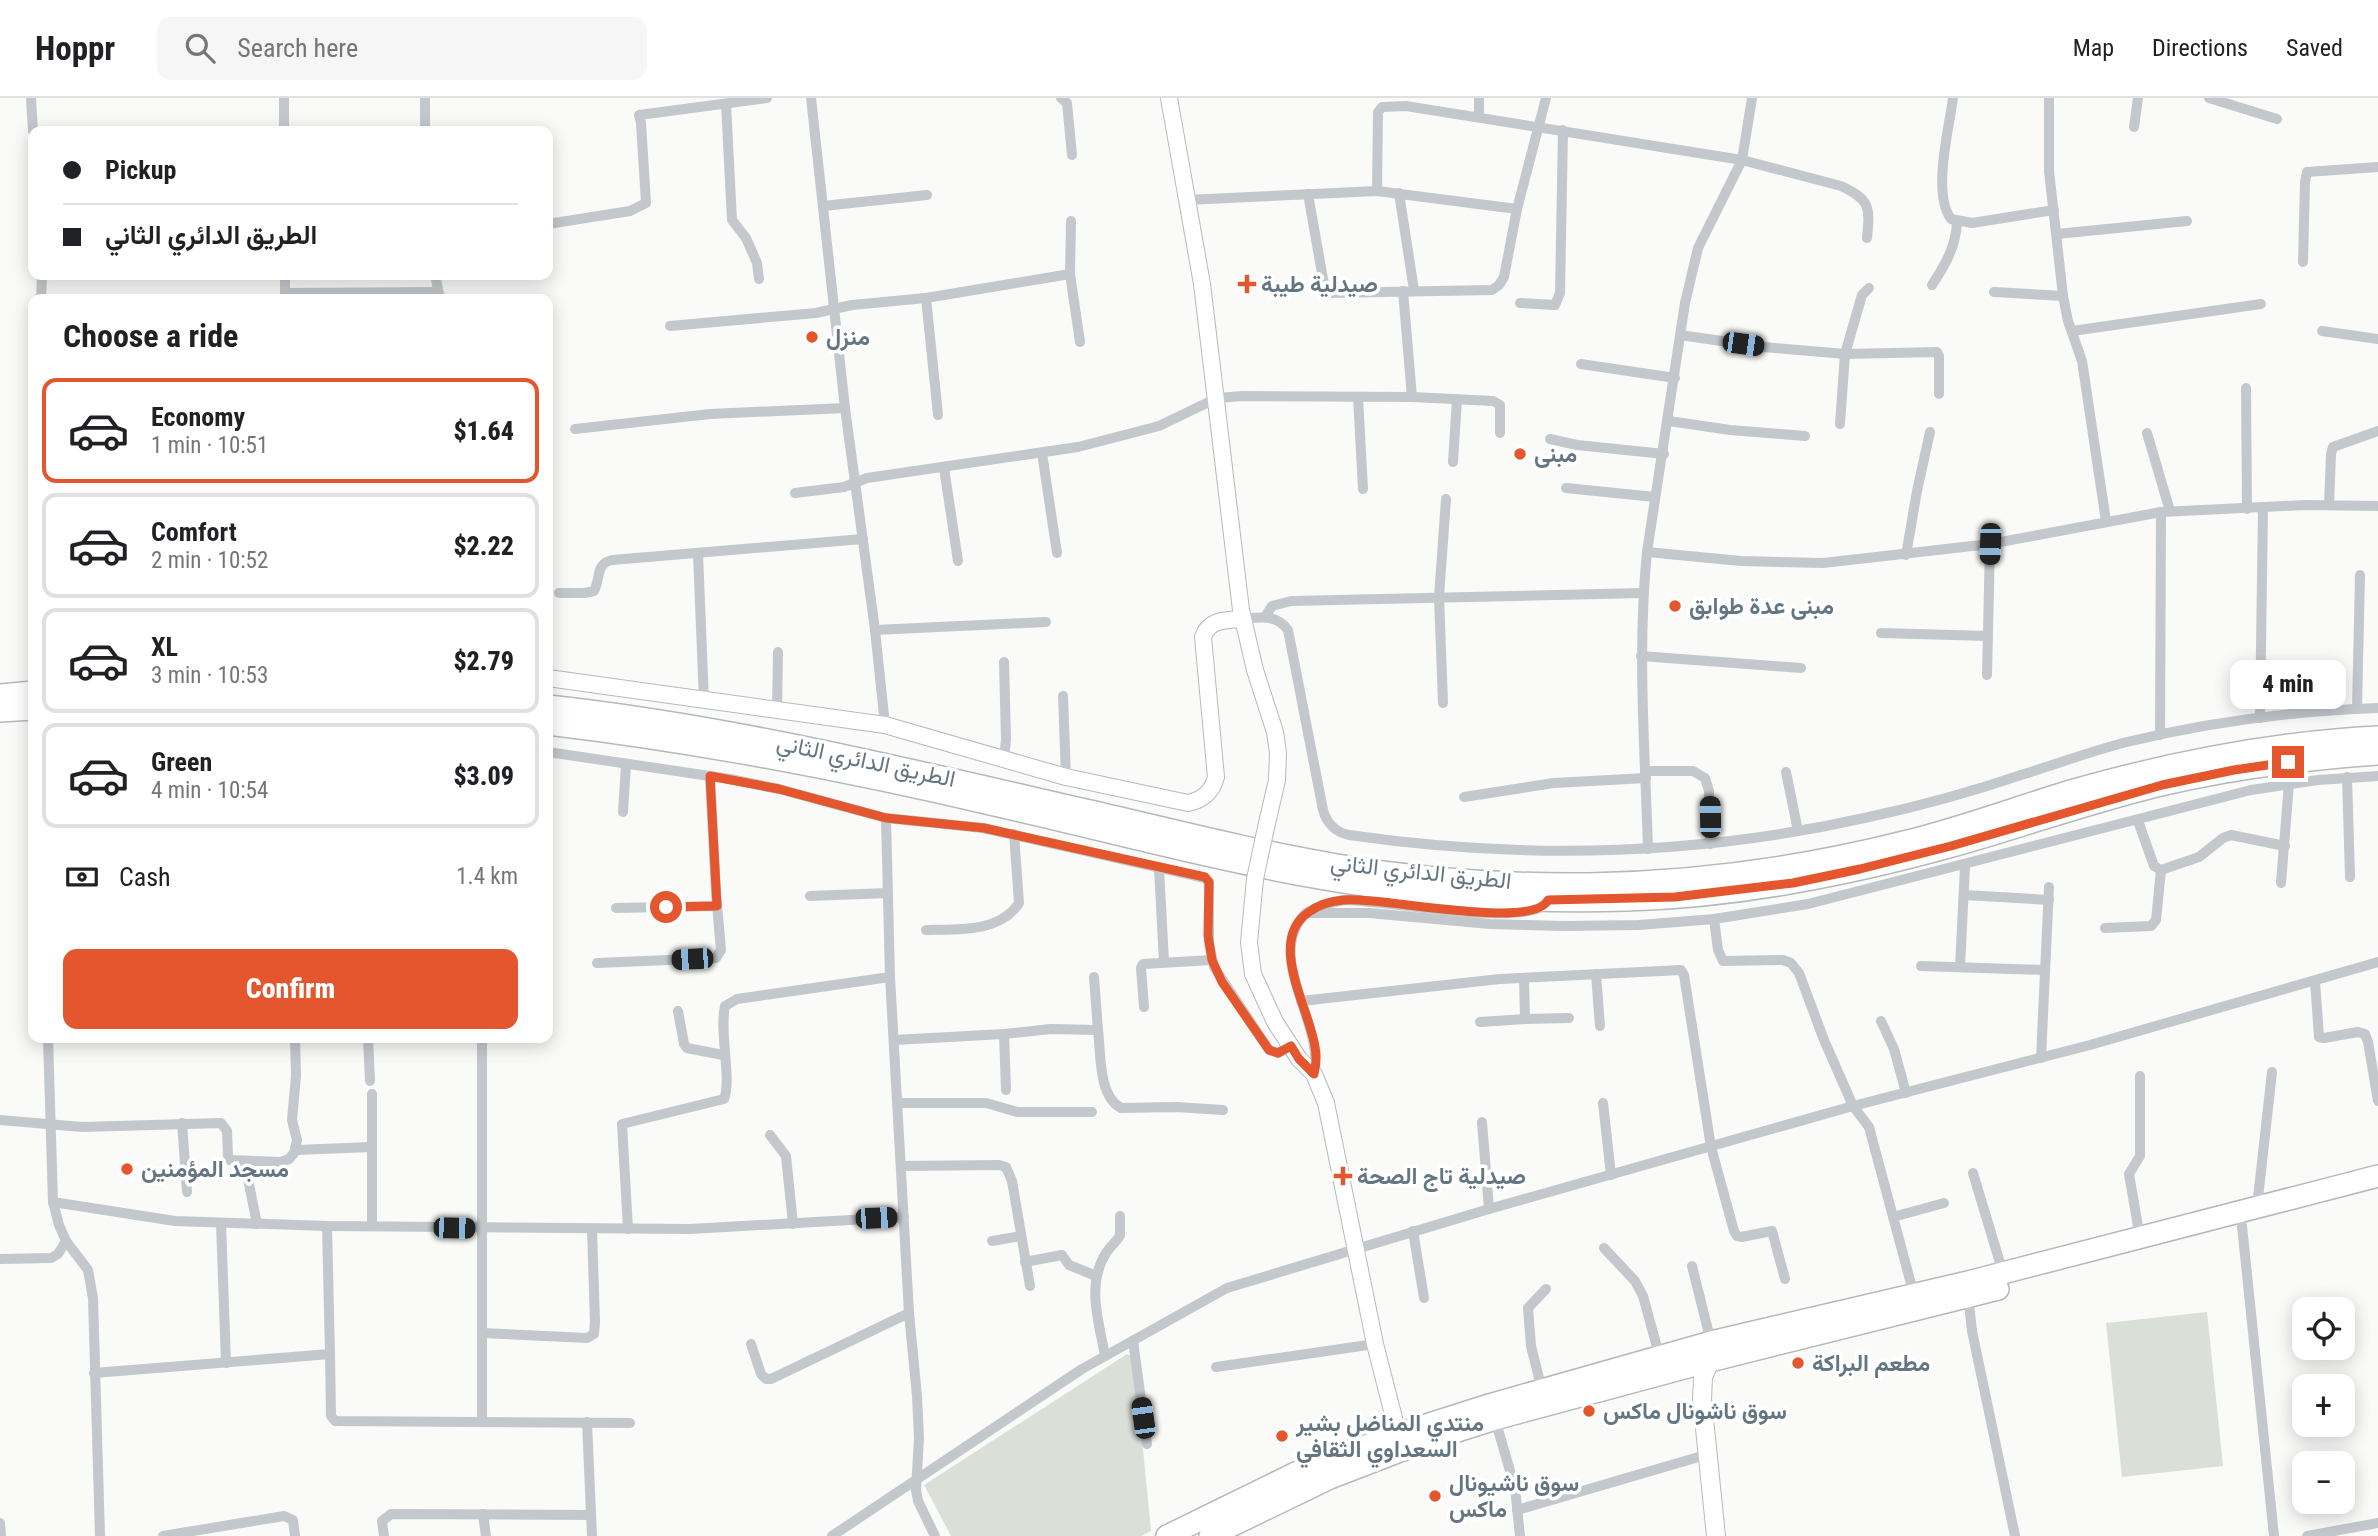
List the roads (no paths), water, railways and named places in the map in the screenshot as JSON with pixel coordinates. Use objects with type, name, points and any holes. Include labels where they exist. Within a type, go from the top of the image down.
[{"type":"highway","points":[[0,695],[28,692]]},
{"type":"highway","name":"الطريق الدائري الثاني","points":[[553,707],[642,718],[778,741],[1232,844],[1337,865],[1431,877],[1553,884],[1687,879],[1789,866],[1917,839],[2076,790],[2176,765],[2299,744],[2378,737]]},
{"type":"highway","points":[[0,711],[28,709]]},
{"type":"highway","name":"الطريق الدائري الثاني","points":[[553,725],[671,741],[817,766],[1322,879],[1471,898],[1548,900],[1680,897],[1793,883],[1951,846],[2174,782],[2270,764],[2378,754]]},
{"type":"highway","points":[[1167,1536],[1426,1441],[1495,1419],[1683,1369],[1711,1352],[1914,1295],[1968,1290],[2003,1273],[2378,1176]]},
{"type":"highway","points":[[1210,1536],[1236,1512],[1310,1466],[1398,1434],[1542,1390],[1660,1358],[1711,1352],[2242,1226],[2378,1190]]},
{"type":"main road","points":[[1702,1399],[1705,1369],[1711,1352]]},
{"type":"main road","points":[[1683,1369],[1696,1381],[1702,1399],[1716,1536]]},
{"type":"street","points":[[31,98],[33,126]]},
{"type":"street","points":[[284,98],[284,126]]},
{"type":"street","points":[[425,98],[425,126]]},
{"type":"street","points":[[682,98],[683,110]]},
{"type":"street","points":[[553,223],[630,211],[642,206],[647,199],[639,115],[767,98]]},
{"type":"street","points":[[811,98],[845,408],[876,630],[885,725]]},
{"type":"street","points":[[1061,98],[1067,103],[1072,155]]},
{"type":"street","points":[[1169,98],[1202,284],[1243,619],[1255,670],[1275,732],[1278,753],[1277,780],[1255,878],[1249,942],[1253,974],[1265,1005],[1299,1059],[1314,1074],[1326,1102],[1375,1344],[1398,1434]]},
{"type":"street","points":[[1479,98],[1479,117]]},
{"type":"street","points":[[1308,194],[1327,291],[1338,294],[1492,289],[1499,285],[1504,277],[1517,209],[1546,98]]},
{"type":"street","points":[[1648,849],[1641,656],[1647,552],[1688,290],[1698,248],[1742,160],[1752,98]]},
{"type":"street","points":[[1953,98],[1944,143],[1944,204],[1951,219],[1972,223],[2054,210]]},
{"type":"street","points":[[2049,98],[2048,137],[2063,296],[2082,361],[2106,521]]},
{"type":"street","points":[[2134,127],[2138,98]]},
{"type":"street","points":[[2209,98],[2277,119]]},
{"type":"street","points":[[1377,191],[1378,112],[1381,107],[1406,102],[1479,117],[1742,160],[1841,186],[1855,192],[1867,204],[1867,238]]},
{"type":"street","points":[[726,104],[732,220],[746,238],[757,262],[759,279]]},
{"type":"street","points":[[1520,303],[1550,306],[1556,305],[1559,299],[1563,130]]},
{"type":"street","points":[[2303,262],[2307,172],[2378,170]]},
{"type":"street","points":[[1186,200],[1377,191],[1517,209]]},
{"type":"street","points":[[1399,193],[1409,290],[1412,397]]},
{"type":"street","points":[[823,206],[928,195]]},
{"type":"street","points":[[1071,221],[1070,274],[1080,342]]},
{"type":"street","points":[[2057,234],[2187,221]]},
{"type":"street","points":[[1932,285],[1952,251],[1957,222]]},
{"type":"street","points":[[670,326],[802,315],[1070,274]]},
{"type":"street","points":[[1840,424],[1845,354],[1862,295],[1869,288]]},
{"type":"street","points":[[1994,292],[2063,296]]},
{"type":"street","points":[[926,298],[938,415]]},
{"type":"street","points":[[2072,331],[2261,304]]},
{"type":"street","points":[[2322,331],[2378,339]]},
{"type":"street","points":[[1680,335],[1763,347],[1845,354],[1937,352],[1939,394]]},
{"type":"street","points":[[1581,363],[1675,378]]},
{"type":"street","points":[[2246,388],[2247,509]]},
{"type":"street","points":[[1358,397],[1363,489]]},
{"type":"street","points":[[795,493],[844,487],[867,478],[1042,453],[1150,429],[1217,398],[1412,397],[1498,402],[1501,409],[1500,433]]},
{"type":"street","points":[[1453,462],[1457,399]]},
{"type":"street","points":[[575,429],[710,414],[845,408]]},
{"type":"street","points":[[1669,421],[1730,430],[1805,436]]},
{"type":"street","points":[[2329,505],[2333,447],[2378,431]]},
{"type":"street","points":[[1906,555],[1930,432]]},
{"type":"street","points":[[2147,433],[2165,512],[2160,735]]},
{"type":"street","points":[[1550,439],[1577,445],[1664,454]]},
{"type":"street","points":[[1042,453],[1057,553]]},
{"type":"street","points":[[944,468],[958,561]]},
{"type":"street","points":[[1566,488],[1655,497]]},
{"type":"street","points":[[1443,703],[1439,597],[1446,499]]},
{"type":"street","points":[[1647,552],[1741,561],[1823,564],[1990,544],[2165,512],[2329,505],[2378,506]]},
{"type":"street","points":[[2260,718],[2263,508]]},
{"type":"street","points":[[559,593],[594,591],[600,566],[605,562],[863,539]]},
{"type":"street","points":[[1987,676],[1990,544]]},
{"type":"street","points":[[698,554],[704,701]]},
{"type":"street","points":[[2357,709],[2360,576]]},
{"type":"street","points":[[1265,617],[1272,606],[1285,601],[1643,593]]},
{"type":"street","points":[[553,678],[885,725],[1066,777],[1182,803],[1194,802],[1205,797],[1212,788],[1217,771],[1202,637],[1214,622],[1265,617],[1281,621],[1290,635],[1323,810],[1327,820],[1339,832],[1468,848],[1547,852],[1710,844],[1798,831],[1947,798],[2093,752],[2160,735],[2260,718],[2378,708]]},
{"type":"street","points":[[876,630],[1046,622]]},
{"type":"street","points":[[1881,633],[1988,636]]},
{"type":"street","points":[[777,711],[778,652]]},
{"type":"street","points":[[1641,656],[1801,668]]},
{"type":"street","points":[[1004,662],[1004,760]]},
{"type":"street","points":[[1063,696],[1066,777]]},
{"type":"street","points":[[553,753],[779,789],[886,818],[936,822],[1014,834],[1205,877],[1208,881],[1209,943],[1212,960],[1222,982],[1269,1050],[1278,1053],[1291,1046]]},
{"type":"street","points":[[623,812],[626,765]]},
{"type":"street","points":[[1464,797],[1554,783],[1693,771],[1705,778],[1709,791],[1710,844]]},
{"type":"street","points":[[1786,772],[1798,831]]},
{"type":"street","points":[[597,963],[716,958],[721,950],[710,776]]},
{"type":"street","points":[[1306,913],[1351,912],[1564,926],[1639,925],[1714,919],[1808,904],[1965,866],[2239,793],[2290,783],[2378,776]]},
{"type":"street","points":[[2347,777],[2350,877]]},
{"type":"street","points":[[2281,883],[2290,783]]},
{"type":"street","points":[[886,818],[890,977],[909,1312],[917,1396],[918,1501],[935,1536]]},
{"type":"street","points":[[2138,821],[2154,866],[2161,870],[2199,857],[2231,835],[2284,845]]},
{"type":"street","points":[[926,930],[982,927],[1004,917],[1017,907],[1019,903],[1014,834]]},
{"type":"street","points":[[1960,967],[1965,866]]},
{"type":"street","points":[[1159,868],[1164,962]]},
{"type":"street","points":[[2105,928],[2151,926],[2156,920],[2161,870]]},
{"type":"street","points":[[2041,1058],[2049,887]]},
{"type":"street","points":[[810,896],[887,894]]},
{"type":"street","points":[[1965,895],[2049,900]]},
{"type":"street","points":[[1314,1074],[1315,1045],[1293,976],[1291,945],[1294,929],[1306,913],[1316,907],[1344,900],[1501,914],[1535,911],[1545,906],[1548,900]]},
{"type":"street","points":[[616,908],[717,906]]},
{"type":"street","points":[[1714,919],[1718,950],[1723,961],[1783,960],[1795,967],[1853,1106],[1869,1127],[1914,1295]]},
{"type":"street","points":[[1144,1007],[1142,965],[1212,960]]},
{"type":"street","points":[[832,1536],[1105,1356],[1227,1288],[1489,1209],[1853,1106],[2041,1058],[2378,962]]},
{"type":"street","points":[[1921,966],[2045,970]]},
{"type":"street","points":[[1301,1001],[1524,978],[1683,971],[1711,1147],[1735,1234],[1741,1237],[1772,1231],[1785,1279]]},
{"type":"street","points":[[1596,974],[1600,1026]]},
{"type":"street","points":[[628,1229],[622,1125],[632,1120],[724,1099],[724,1010],[730,1002],[890,977]]},
{"type":"street","points":[[1094,977],[1105,1082],[1107,1094],[1114,1104],[1121,1108],[1223,1110]]},
{"type":"street","points":[[1524,978],[1525,1019]]},
{"type":"street","points":[[2315,981],[2319,1037],[2358,1032],[2365,1034],[2378,1101]]},
{"type":"street","points":[[678,1011],[687,1048],[723,1055]]},
{"type":"street","points":[[1480,1022],[1569,1018]]},
{"type":"street","points":[[1881,1021],[1894,1049],[1906,1093]]},
{"type":"street","points":[[894,1040],[1051,1029],[1098,1030]]},
{"type":"street","points":[[1004,1034],[1006,1090]]},
{"type":"street","points":[[48,1043],[53,1202],[66,1241],[88,1270],[93,1298],[100,1536]]},
{"type":"street","points":[[230,1160],[281,1162],[289,1159],[296,1150],[297,1140],[292,1120],[296,1076],[295,1043]]},
{"type":"street","points":[[368,1043],[370,1081]]},
{"type":"street","points":[[482,1043],[482,1422]]},
{"type":"street","points":[[2258,1207],[2272,1072]]},
{"type":"street","points":[[2140,1076],[2140,1156],[2129,1174],[2140,1238]]},
{"type":"street","points":[[372,1094],[372,1226]]},
{"type":"street","points":[[898,1103],[986,1102],[1017,1112],[1092,1112]]},
{"type":"street","points":[[1603,1103],[1611,1175]]},
{"type":"street","points":[[0,1120],[101,1127],[218,1122],[224,1125],[227,1131],[230,1160],[247,1174],[257,1224]]},
{"type":"street","points":[[1482,1122],[1489,1209]]},
{"type":"street","points":[[182,1124],[187,1192]]},
{"type":"street","points":[[770,1135],[786,1156],[793,1224]]},
{"type":"street","points":[[296,1150],[372,1147]]},
{"type":"street","points":[[901,1166],[1006,1167],[1012,1181],[1030,1286]]},
{"type":"street","points":[[1973,1173],[2003,1273]]},
{"type":"street","points":[[53,1202],[174,1221],[327,1226],[690,1229],[904,1217]]},
{"type":"street","points":[[1893,1217],[1944,1203]]},
{"type":"street","points":[[1105,1356],[1094,1292],[1096,1276],[1107,1251],[1120,1235],[1119,1216]]},
{"type":"street","points":[[221,1223],[226,1363]]},
{"type":"street","points":[[327,1226],[331,1416],[335,1421],[630,1423]]},
{"type":"street","points":[[2242,1226],[2274,1536]]},
{"type":"street","points":[[482,1333],[587,1338],[594,1334],[596,1322],[592,1228]]},
{"type":"street","points":[[1413,1231],[1424,1298]]},
{"type":"street","points":[[992,1241],[1021,1236]]},
{"type":"street","points":[[0,1259],[51,1258],[58,1254],[66,1241]]},
{"type":"street","points":[[1604,1248],[1635,1280],[1643,1296],[1660,1358]]},
{"type":"street","points":[[1025,1262],[1062,1255],[1069,1265],[1096,1276]]},
{"type":"street","points":[[1692,1266],[1711,1352]]},
{"type":"street","points":[[1542,1390],[1531,1346],[1528,1308],[1546,1289]]},
{"type":"street","points":[[1968,1290],[1972,1331],[2015,1536]]},
{"type":"street","points":[[751,1344],[761,1374],[766,1379],[771,1379],[909,1312]]},
{"type":"street","points":[[1133,1341],[1147,1444]]},
{"type":"street","points":[[1216,1367],[1375,1344]]},
{"type":"street","points":[[94,1373],[330,1354]]},
{"type":"street","points":[[1495,1419],[1515,1488],[1520,1536]]},
{"type":"street","points":[[587,1422],[592,1536]]},
{"type":"street","points":[[1517,1510],[1709,1454]]},
{"type":"street","points":[[384,1536],[382,1521],[391,1514],[590,1515]]},
{"type":"street","points":[[482,1514],[486,1536]]},
{"type":"street","points":[[163,1536],[284,1516],[293,1520],[295,1536]]},
{"type":"street","points":[[2307,1536],[2378,1522]]},
{"type":"street","points":[[0,1523],[1,1536]]},
{"type":"place","name":"صيدلية طيبة","points":[[1247,284]]},
{"type":"place","name":"منزل","points":[[812,337]]},
{"type":"place","name":"مبنى","points":[[1520,454]]},
{"type":"place","name":"مبنى عدة طوابق","points":[[1675,606]]},
{"type":"place","name":"مسجد المؤمنين","points":[[127,1169]]},
{"type":"place","name":"صيدلية تاج الصحة","points":[[1343,1176]]},
{"type":"place","name":"مطعم البراكة","points":[[1798,1363]]},
{"type":"place","name":"سوق ناشونال ماكس","points":[[1589,1411]]},
{"type":"place","name":"منتدي المناضل بشير السعداوي الثقافي","points":[[1282,1436]]},
{"type":"place","name":"سوق ناشيونال ماكس","points":[[1435,1496]]}]
